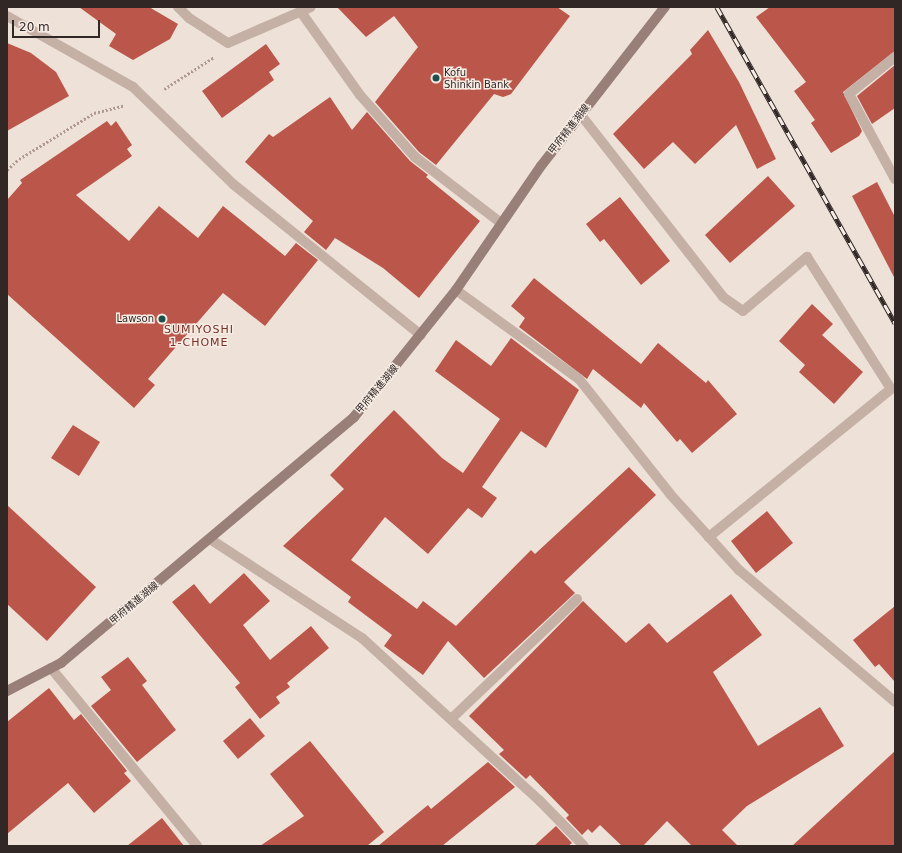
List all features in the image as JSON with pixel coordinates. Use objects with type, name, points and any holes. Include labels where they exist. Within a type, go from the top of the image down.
[{"type":"main road","name":"甲府精進湖線","points":[[7,691],[51,668],[210,539],[354,416],[456,290],[501,223],[580,115],[664,7]]},
{"type":"street","points":[[178,7],[189,18],[228,43],[311,7]]},
{"type":"street","points":[[301,12],[360,95],[415,157],[501,223]]},
{"type":"street","points":[[7,16],[133,87],[233,184],[421,335]]},
{"type":"street","points":[[895,57],[849,94],[895,179]]},
{"type":"street","points":[[580,115],[723,297],[743,311],[807,257],[891,389],[709,537]]},
{"type":"street","points":[[456,290],[579,379],[670,494],[739,570],[895,702]]},
{"type":"street","points":[[210,539],[362,638],[451,719],[584,846]]},
{"type":"street","points":[[451,719],[577,599]]},
{"type":"street","points":[[51,668],[197,846]]},
{"type":"path","points":[[7,170],[19,159],[94,113],[146,100],[216,56],[228,43]]},
{"type":"building","points":[[79,7],[149,7],[178,24],[170,39],[133,60],[109,46],[116,34]]},
{"type":"building","points":[[337,7],[557,7],[570,16],[511,94],[503,97],[494,94],[436,165],[419,152],[375,102],[418,47],[394,16],[366,37]]},
{"type":"building","points":[[770,7],[895,7],[895,51],[843,92],[862,131],[859,136],[831,153],[811,123],[815,120],[794,91],[806,82],[756,17]]},
{"type":"building","points":[[708,30],[739,82],[776,159],[757,169],[736,125],[695,164],[673,142],[644,169],[613,134],[692,54],[690,50]]},
{"type":"building","points":[[7,43],[31,53],[56,72],[69,96],[7,131]]},
{"type":"building","points":[[266,44],[280,64],[269,72],[274,80],[222,118],[202,91]]},
{"type":"building","points":[[895,65],[895,108],[872,124],[857,96]]},
{"type":"building","points":[[330,97],[352,130],[367,112],[410,161],[428,175],[426,177],[480,221],[419,298],[383,268],[335,238],[326,250],[304,232],[313,221],[245,162],[269,134],[273,137]]},
{"type":"building","points":[[107,121],[111,126],[116,121],[132,145],[127,149],[132,156],[76,195],[129,241],[159,206],[198,238],[223,206],[285,256],[296,243],[318,260],[265,326],[223,293],[148,379],[155,385],[134,408],[7,294],[7,200],[22,183],[20,180]]},
{"type":"building","points":[[768,176],[795,206],[730,263],[705,235]]},
{"type":"building","points":[[877,182],[895,217],[895,279],[852,196]]},
{"type":"building","points":[[620,197],[670,261],[641,285],[604,239],[600,242],[586,224]]},
{"type":"building","points":[[534,278],[641,364],[658,343],[706,383],[708,380],[737,414],[692,453],[680,439],[677,442],[644,403],[641,408],[593,369],[587,379],[519,327],[525,318],[511,306]]},
{"type":"building","points":[[812,304],[833,324],[822,335],[863,372],[834,404],[799,372],[805,365],[779,341]]},
{"type":"building","points":[[511,338],[579,390],[546,448],[521,431],[482,487],[497,498],[482,518],[468,508],[428,554],[385,517],[351,560],[417,609],[423,601],[456,626],[531,550],[535,554],[629,467],[656,495],[564,582],[575,593],[484,678],[448,641],[423,675],[384,646],[392,635],[348,602],[351,597],[283,546],[344,489],[330,475],[394,410],[442,458],[463,473],[500,419],[435,371],[456,340],[491,366]]},
{"type":"building","points":[[73,425],[100,442],[79,476],[51,458]]},
{"type":"building","points":[[7,505],[96,587],[47,641],[7,604]]},
{"type":"building","points":[[767,511],[793,543],[756,573],[731,541]]},
{"type":"building","points":[[244,573],[270,601],[243,625],[270,660],[311,626],[329,648],[287,683],[290,687],[276,697],[280,703],[260,719],[235,687],[240,683],[172,602],[194,584],[210,604]]},
{"type":"building","points":[[731,594],[762,635],[713,672],[758,746],[820,707],[844,746],[747,806],[722,830],[738,846],[692,846],[667,821],[643,846],[622,846],[600,825],[592,833],[588,829],[582,835],[566,818],[569,815],[530,775],[526,779],[499,754],[504,750],[469,716],[583,601],[626,643],[649,623],[667,643]]},
{"type":"building","points":[[895,606],[895,682],[879,664],[875,667],[853,640]]},
{"type":"building","points":[[128,657],[147,681],[142,685],[176,730],[137,762],[91,706],[111,690],[101,677]]},
{"type":"building","points":[[49,688],[74,720],[81,714],[127,771],[124,773],[131,781],[94,813],[68,783],[7,834],[7,722]]},
{"type":"building","points":[[250,718],[265,736],[238,759],[223,741]]},
{"type":"building","points":[[310,741],[384,832],[367,846],[260,846],[304,816],[270,774]]},
{"type":"building","points":[[895,751],[895,846],[792,846]]},
{"type":"building","points":[[488,762],[515,787],[442,846],[378,846],[428,805],[431,809]]},
{"type":"building","points":[[162,818],[184,846],[127,846]]},
{"type":"building","points":[[556,826],[572,843],[568,846],[534,846]]},
{"type":"railway","points":[[717,7],[895,323]]},
{"type":"place","name":"Kofu Shinkin Bank","points":[[436,78]]},
{"type":"place","name":"Lawson","points":[[162,319]]},
{"type":"district","name":"SUMIYOSHI 1-CHOME","points":[[199,337]]}]
